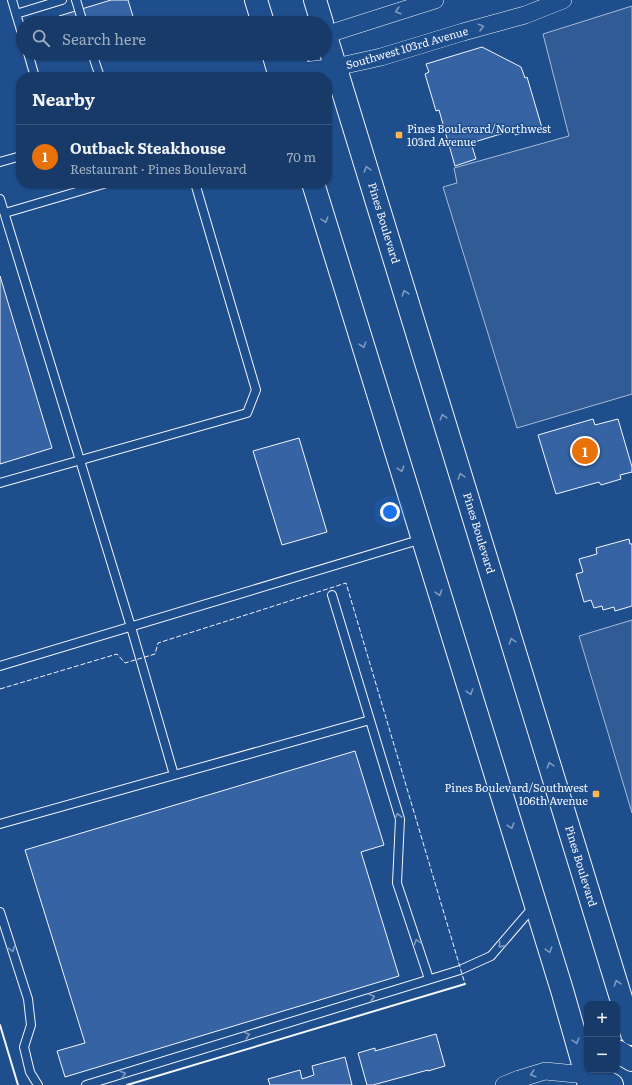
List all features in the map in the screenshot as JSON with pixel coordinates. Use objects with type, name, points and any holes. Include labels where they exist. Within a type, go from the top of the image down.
[{"type":"highway","points":[[256,0],[262,16]]},
{"type":"highway","points":[[315,0],[320,16]]},
{"type":"highway","name":"Pines Boulevard","points":[[332,55],[631,1026]]},
{"type":"highway","points":[[274,60],[276,72]]},
{"type":"highway","points":[[315,188],[562,990],[587,1080],[602,1079],[612,1085]]},
{"type":"highway","points":[[562,990],[584,1022]]},
{"type":"highway","points":[[620,1053],[632,1060]]},
{"type":"street","points":[[332,32],[436,0]]},
{"type":"street","name":"Southwest 103rd Avenue","points":[[303,72],[336,67],[392,54],[525,15],[563,0]]},
{"type":"street","points":[[282,72],[296,60]]},
{"type":"street","points":[[504,1085],[519,1078],[545,1071],[587,1080]]},
{"type":"street","points":[[562,1085],[587,1080]]},
{"type":"lane","points":[[12,0],[16,14],[62,0]]},
{"type":"lane","points":[[76,0],[81,16]]},
{"type":"lane","points":[[30,60],[34,72]]},
{"type":"lane","points":[[94,60],[98,72]]},
{"type":"lane","points":[[0,162],[16,157]]},
{"type":"lane","points":[[5,213],[90,188]]},
{"type":"lane","points":[[0,484],[246,413],[256,390],[196,188]]},
{"type":"lane","points":[[0,199],[131,627],[174,775]]},
{"type":"lane","points":[[0,666],[423,539]]},
{"type":"lane","points":[[332,595],[400,819],[397,883],[429,979]]},
{"type":"lane","points":[[0,824],[370,720]]},
{"type":"lane","points":[[86,1085],[460,970],[491,956],[535,904]]},
{"type":"lane","points":[[0,912],[28,999],[31,1025],[24,1047],[30,1072],[38,1085]]},
{"type":"shaded area","points":[[632,6],[632,394],[517,428],[443,187],[457,183],[454,168],[569,136],[543,34]]},
{"type":"shaded area","points":[[632,620],[632,813],[579,636]]},
{"type":"building","points":[[111,0],[128,0],[133,16],[59,16]]},
{"type":"building","points":[[482,47],[521,67],[525,78],[527,77],[542,128],[515,135],[514,130],[471,143],[476,159],[455,166],[439,110],[436,111],[425,74],[429,72],[426,64]]},
{"type":"building","points":[[0,276],[52,448],[0,464]]},
{"type":"building","points":[[593,419],[595,425],[618,419],[632,467],[632,472],[620,475],[621,479],[601,485],[599,482],[556,494],[538,435]]},
{"type":"building","points":[[299,438],[327,532],[282,545],[253,451]]},
{"type":"building","points":[[629,539],[630,544],[632,544],[632,606],[615,611],[614,607],[603,610],[602,606],[594,608],[591,600],[584,602],[576,574],[583,572],[579,559],[597,554],[596,548]]},
{"type":"building","points":[[355,751],[384,845],[361,852],[399,976],[65,1077],[57,1051],[85,1043],[25,850]]},
{"type":"building","points":[[436,1034],[445,1066],[373,1085],[367,1085],[358,1053],[375,1048],[375,1051]]},
{"type":"building","points":[[345,1057],[352,1085],[270,1085],[268,1079],[300,1070],[302,1079],[314,1075],[312,1066]]},
{"type":"fence","points":[[0,689],[117,654],[125,663],[155,654],[158,643],[346,583],[465,984]]},
{"type":"wall","points":[[127,1085],[465,984]]},
{"type":"wall","points":[[0,1025],[18,1085]]},
{"type":"place","name":"Pines Boulevard/Northwest 103rd Avenue","points":[[399,135]]},
{"type":"place","name":"Outback Steakhouse","points":[[585,451]]},
{"type":"place","name":"Pines Boulevard/Southwest 106th Avenue","points":[[596,794]]}]
